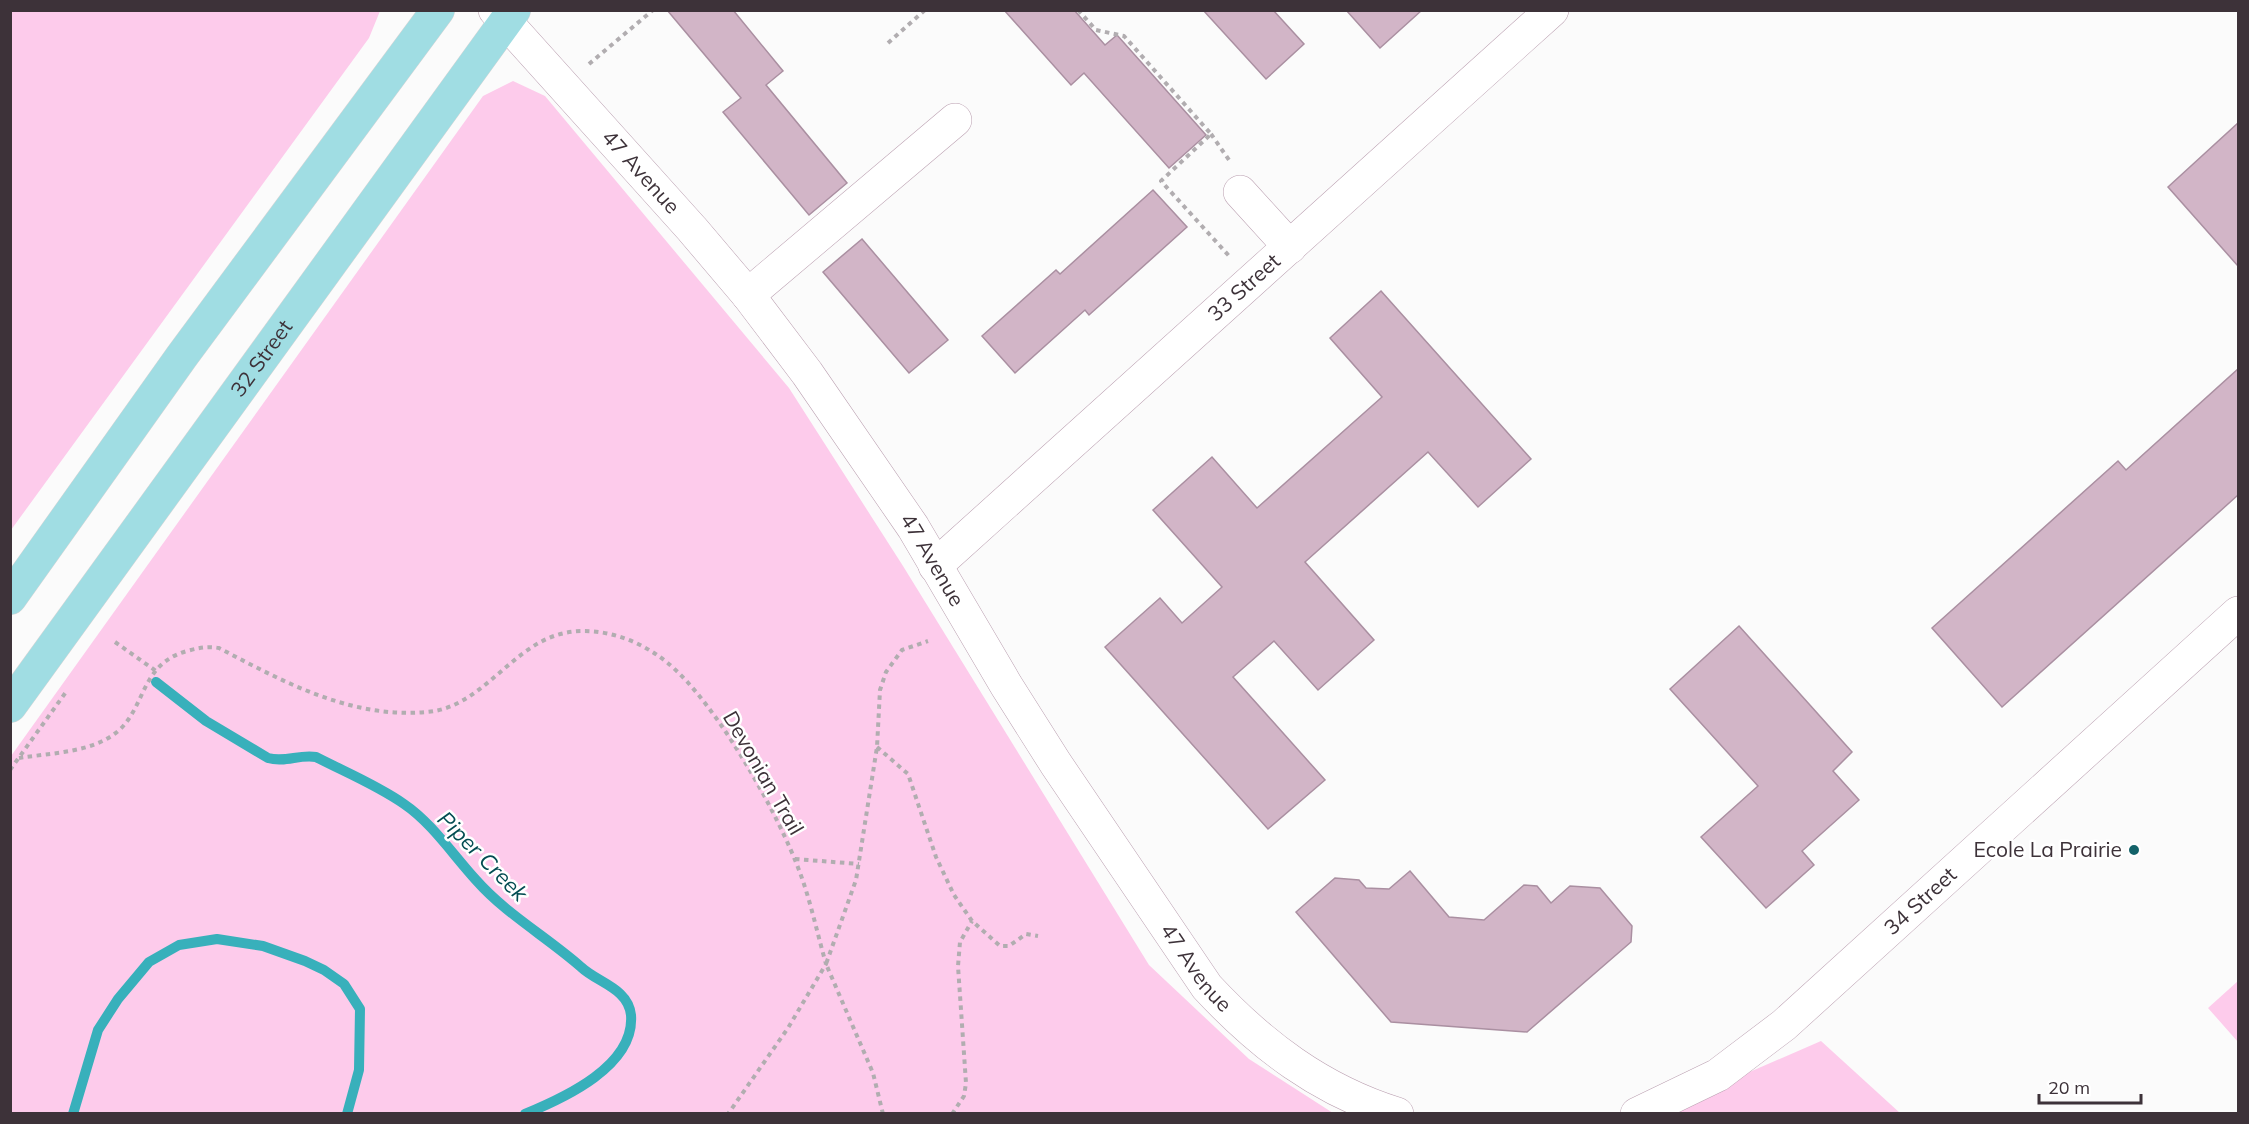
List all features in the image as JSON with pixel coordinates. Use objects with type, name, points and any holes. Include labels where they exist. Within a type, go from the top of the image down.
[{"type":"main road","points":[[10,598],[182,356],[438,10]]},
{"type":"main road","name":"32 Street","points":[[10,706],[504,14]]},
{"type":"street","name":"33 Street","points":[[935,566],[1552,10]]},
{"type":"street","name":"47 Avenue","points":[[504,14],[748,295],[860,447],[913,527],[1056,764],[1207,987],[1237,1019],[1275,1053],[1316,1080],[1362,1101],[1397,1113]]},
{"type":"street","points":[[748,295],[955,120]]},
{"type":"street","points":[[1240,192],[1290,247]]},
{"type":"street","name":"34 Street","points":[[1637,1113],[1718,1075],[1776,1031],[2238,613]]},
{"type":"path","points":[[588,64],[653,10]]},
{"type":"path","points":[[888,43],[925,10]]},
{"type":"path","points":[[1078,10],[1096,30],[1124,36],[1211,134],[1161,181],[1232,260]]},
{"type":"path","name":"Devonian Trail","points":[[10,770],[19,758],[80,749],[118,732],[127,720],[141,691],[156,671],[173,655],[208,646],[219,648],[310,694],[396,713],[430,712],[451,706],[467,698],[536,646],[553,636],[597,631],[629,640],[658,655],[703,702],[734,745],[795,860],[826,964],[873,1073],[883,1113]]},
{"type":"path","points":[[728,1113],[788,1028],[826,964],[847,907],[859,864],[877,747],[878,709],[886,672],[902,650],[927,641]]},
{"type":"path","points":[[115,642],[156,671]]},
{"type":"path","points":[[877,747],[908,774],[945,878],[972,921],[1000,946],[1009,946],[1026,934],[1038,936]]},
{"type":"path","points":[[795,860],[859,864]]},
{"type":"path","points":[[952,1113],[964,1096],[966,1083],[958,966],[960,942],[972,921]]},
{"type":"shaded area","points":[[11,10],[380,11],[369,38],[11,530]]},
{"type":"shaded area","points":[[513,81],[545,96],[789,388],[903,566],[1149,965],[1249,1059],[1333,1113],[11,1113],[11,756],[483,96]]},
{"type":"shaded area","points":[[2238,981],[2238,1042],[2208,1008]]},
{"type":"shaded area","points":[[1821,1041],[1900,1113],[1653,1114]]},
{"type":"building","points":[[667,10],[733,10],[783,71],[766,85],[847,183],[809,215],[723,112],[741,98]]},
{"type":"building","points":[[1004,10],[1074,10],[1105,45],[1117,35],[1206,135],[1169,168],[1084,73],[1071,85]]},
{"type":"building","points":[[1203,10],[1273,10],[1304,44],[1266,79]]},
{"type":"building","points":[[1346,10],[1422,10],[1380,48]]},
{"type":"building","points":[[2238,123],[2238,266],[2168,187]]},
{"type":"building","points":[[1153,190],[1187,227],[1089,315],[1085,310],[1015,373],[982,336],[1056,270],[1060,274]]},
{"type":"building","points":[[862,239],[948,340],[909,373],[823,272]]},
{"type":"building","points":[[1381,291],[1531,459],[1478,507],[1428,452],[1305,562],[1374,640],[1318,690],[1274,641],[1233,677],[1325,780],[1268,829],[1105,647],[1160,598],[1182,623],[1222,587],[1153,510],[1212,457],[1257,508],[1382,397],[1330,338]]},
{"type":"building","points":[[2238,369],[2238,495],[2002,707],[1932,628],[2118,461],[2126,470]]},
{"type":"building","points":[[1739,626],[1852,752],[1833,771],[1859,800],[1802,851],[1814,865],[1766,908],[1701,837],[1758,786],[1670,689]]},
{"type":"building","points":[[1410,871],[1449,917],[1484,920],[1524,885],[1537,886],[1551,903],[1570,886],[1600,888],[1632,926],[1631,942],[1527,1032],[1391,1022],[1296,912],[1335,878],[1359,880],[1366,888],[1389,889]]},
{"type":"waterway","name":"Piper Creek","points":[[156,682],[206,721],[268,758],[280,760],[316,757],[394,797],[433,830],[500,904],[588,973],[624,998],[631,1015],[629,1033],[622,1050],[610,1065],[577,1089],[525,1114]]},
{"type":"waterway","name":"Piper Creek","points":[[73,1114],[98,1030],[118,999],[149,962],[179,945],[217,939],[263,946],[305,961],[324,970],[344,984],[360,1009],[359,1070],[347,1114]]},
{"type":"place","name":"Ecole La Prairie","points":[[2134,850]]}]
